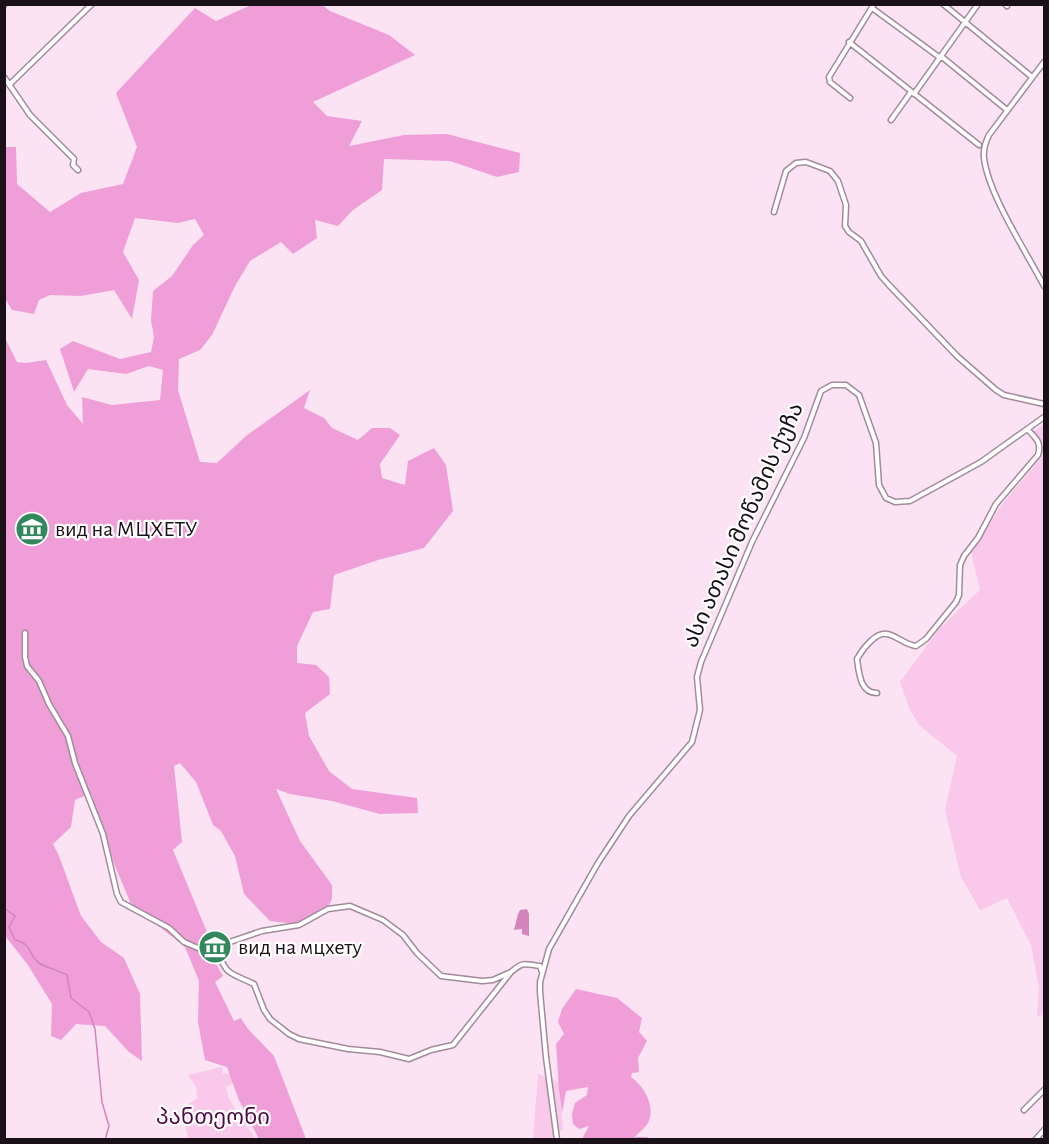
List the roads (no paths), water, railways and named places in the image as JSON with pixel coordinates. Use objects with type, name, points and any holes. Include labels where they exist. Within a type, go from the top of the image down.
[{"type":"street","points":[[10,84],[92,4]]},
{"type":"street","points":[[944,4],[1032,76]]},
{"type":"street","points":[[891,120],[978,4]]},
{"type":"street","points":[[850,98],[830,82],[829,77],[873,6],[1007,110]]},
{"type":"street","points":[[849,42],[979,145]]},
{"type":"street","points":[[1044,62],[988,135],[984,146],[986,168],[993,191],[1044,286]]},
{"type":"street","points":[[4,77],[30,115],[74,159],[73,165],[78,171]]},
{"type":"street","points":[[774,212],[786,171],[796,163],[806,162],[830,171],[838,182],[846,205],[845,226],[861,242],[881,276],[957,356],[996,390],[1004,396],[1044,404]]},
{"type":"street","name":"ასი ათასი მოწამის ქუჩა","points":[[557,1140],[540,992],[543,972],[554,939],[611,842],[629,816],[692,742],[700,710],[697,677],[700,662],[752,542],[804,438],[821,391],[832,385],[846,385],[859,395],[876,443],[879,485],[886,498],[895,502],[910,501],[929,492],[981,462],[1044,417]]},
{"type":"street","points":[[877,693],[868,691],[862,685],[857,659],[870,642],[881,633],[890,634],[908,645],[916,646],[937,628],[959,595],[960,565],[964,556],[978,538],[996,504],[1038,455],[1041,448],[1039,441],[1028,430]]},
{"type":"street","points":[[25,633],[27,666],[39,681],[68,736],[75,763],[103,834],[117,894],[121,902],[169,928],[198,948],[215,947],[262,931],[299,925],[328,909],[350,906],[383,920],[403,935],[417,953],[441,976],[482,981],[493,980],[512,972],[525,963],[540,966],[543,972]]},
{"type":"street","points":[[215,947],[226,970],[233,976],[254,984],[270,1019],[289,1034],[299,1039],[403,1058],[415,1057],[431,1050],[453,1045],[512,972]]},
{"type":"street","points":[[1024,1110],[1044,1090]]},
{"type":"street","points":[[1035,1140],[1044,1130]]},
{"type":"waterway","points":[[4,908],[15,916],[9,927],[15,940],[25,944],[39,963],[67,975],[71,998],[89,1012],[95,1029],[102,1102],[109,1126],[105,1140]]},
{"type":"place","name":"вид на МЦХЕТУ","points":[[32,529]]},
{"type":"place","name":"вид на мцхету","points":[[215,947]]},
{"type":"park label","name":"პანთეონი","points":[[213,1117]]}]
